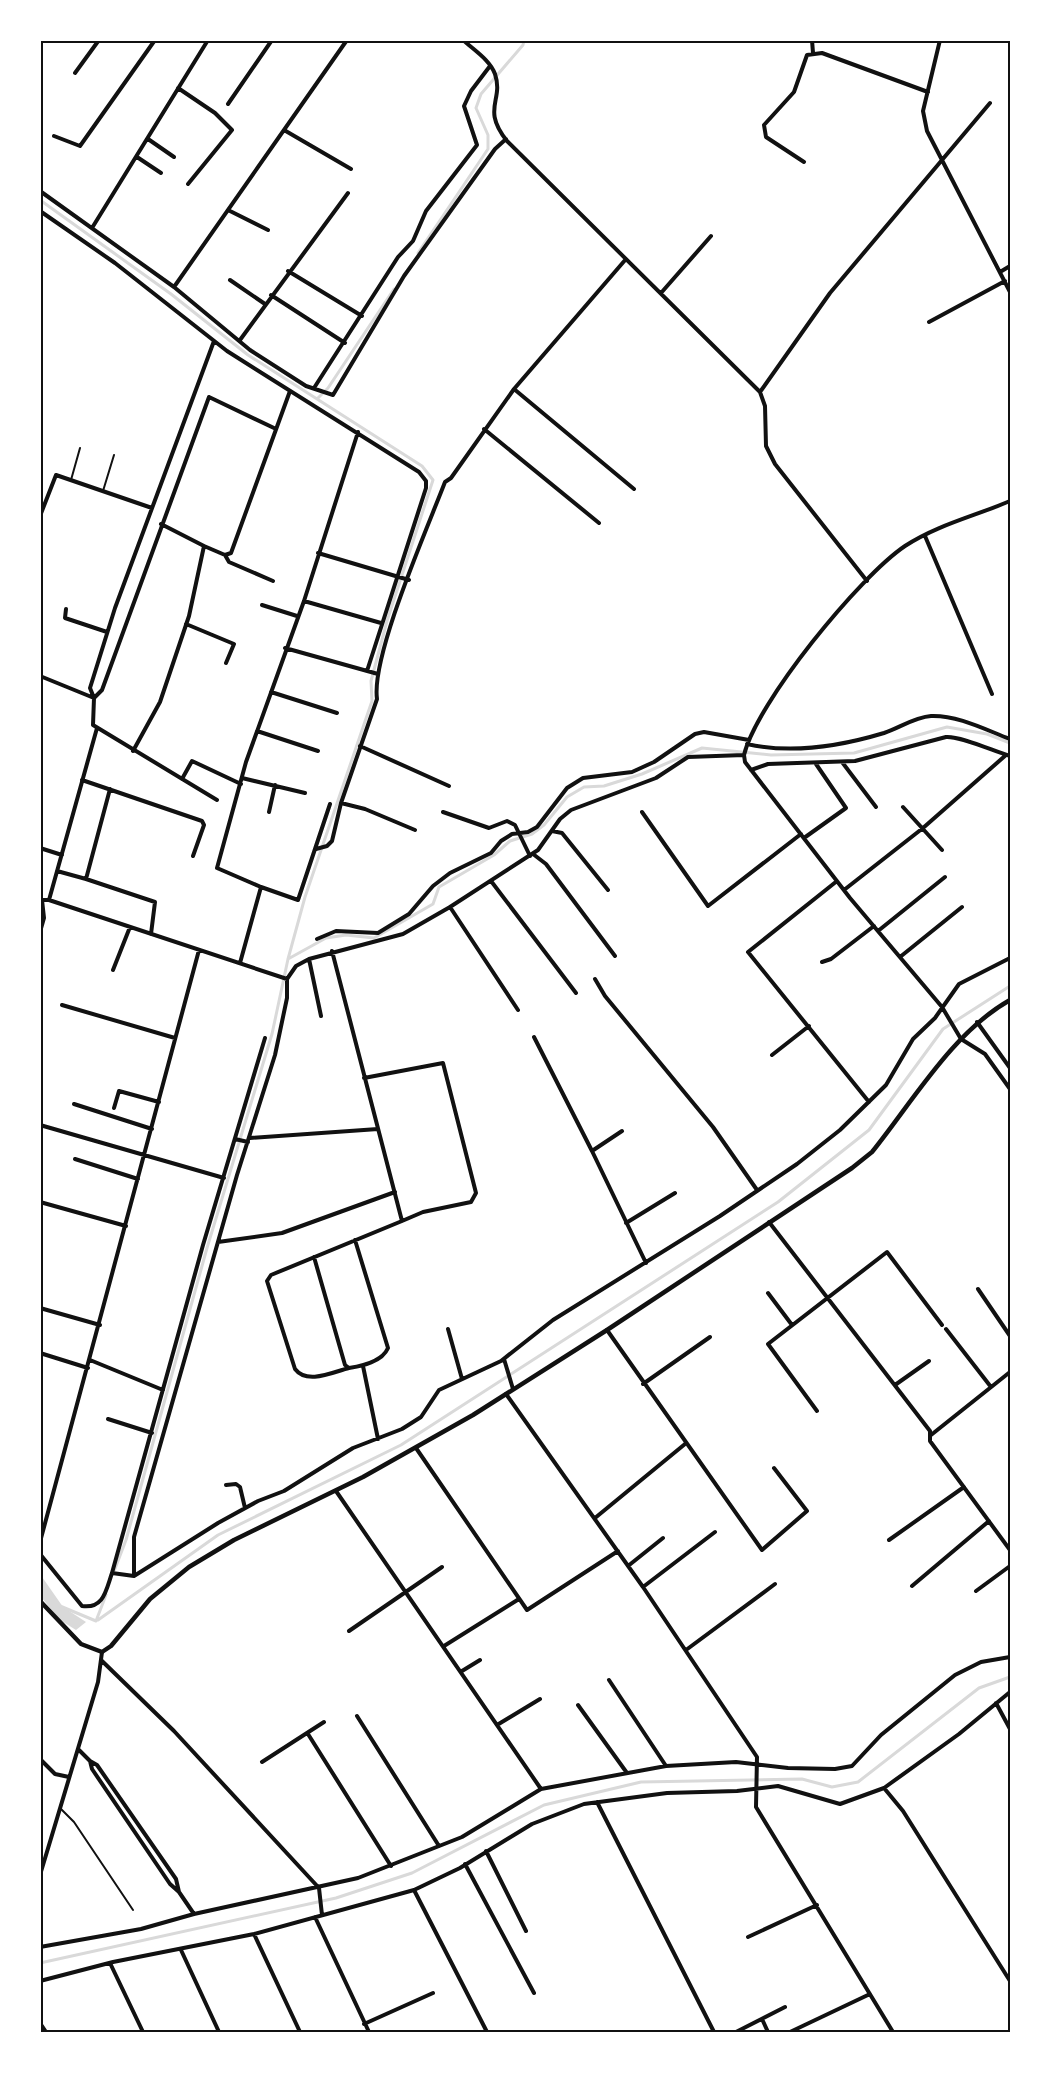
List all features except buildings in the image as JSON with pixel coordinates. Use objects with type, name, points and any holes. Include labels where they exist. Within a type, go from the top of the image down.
[{"type":"street","points":[[54,136],[81,146],[155,40]]},
{"type":"street","points":[[92,228],[208,40]]},
{"type":"street","points":[[228,104],[272,40]]},
{"type":"street","points":[[174,287],[347,40]]},
{"type":"street","points":[[463,40],[490,66],[496,85],[493,109],[497,128],[506,139],[760,392],[765,406],[766,446],[775,464],[867,581]]},
{"type":"street","points":[[812,40],[813,53]]},
{"type":"street","points":[[940,40],[923,111],[927,131],[1011,292]]},
{"type":"street","points":[[75,74],[98,41]]},
{"type":"street","points":[[804,162],[766,137],[764,125],[794,92],[807,55],[822,53],[928,92]]},
{"type":"street","points":[[315,388],[398,257],[413,241],[426,212],[477,146],[464,106],[471,90],[490,66]]},
{"type":"street","points":[[178,88],[215,113],[232,130],[188,184]]},
{"type":"street","points":[[760,392],[830,293],[990,103]]},
{"type":"street","points":[[284,130],[351,169]]},
{"type":"street","points":[[148,139],[174,157]]},
{"type":"street","points":[[40,191],[174,287],[240,340],[306,386],[333,396],[404,276],[495,148],[506,139]]},
{"type":"street","points":[[137,157],[161,173]]},
{"type":"street","points":[[240,340],[288,271],[348,193]]},
{"type":"street","points":[[228,210],[267,230]]},
{"type":"street","points":[[40,211],[115,263],[214,341],[419,472],[426,481],[381,623],[369,672]]},
{"type":"street","points":[[661,293],[711,236]]},
{"type":"street","points":[[317,849],[327,846],[332,841],[341,803],[377,699],[378,674],[391,626],[444,482],[451,478],[514,388],[626,259]]},
{"type":"street","points":[[1000,272],[1011,266]]},
{"type":"street","points":[[288,271],[362,316]]},
{"type":"street","points":[[230,280],[265,304]]},
{"type":"street","points":[[929,322],[1005,281]]},
{"type":"street","points":[[272,295],[345,343]]},
{"type":"street","points":[[214,341],[107,632],[90,688],[94,698],[93,725],[96,728],[217,800]]},
{"type":"street","points":[[514,388],[634,489]]},
{"type":"street","points":[[225,555],[231,553],[290,391]]},
{"type":"street","points":[[94,698],[102,690],[209,397],[275,429]]},
{"type":"street","points":[[484,429],[599,523]]},
{"type":"street","points":[[330,804],[317,849],[298,900],[261,888],[217,868],[258,731],[285,648],[304,601],[358,432]]},
{"type":"street","points":[[40,516],[42,502],[56,475],[152,508]]},
{"type":"street","points":[[1011,501],[949,524],[904,546],[867,581],[783,680],[756,722],[744,755],[751,770],[844,890],[943,1009],[962,1039],[985,1054],[1011,1089]]},
{"type":"street","points":[[161,524],[225,555],[229,562],[273,581]]},
{"type":"street","points":[[925,536],[992,694]]},
{"type":"street","points":[[133,751],[160,702],[186,624],[204,546]]},
{"type":"street","points":[[318,553],[409,580]]},
{"type":"street","points":[[304,601],[381,623]]},
{"type":"street","points":[[262,605],[297,616]]},
{"type":"street","points":[[66,609],[65,618],[107,632]]},
{"type":"street","points":[[186,624],[234,644],[226,663]]},
{"type":"street","points":[[285,648],[378,674]]},
{"type":"street","points":[[40,676],[94,698]]},
{"type":"street","points":[[271,692],[337,713]]},
{"type":"street","points":[[317,939],[336,930],[378,933],[409,914],[433,886],[450,873],[477,862],[491,853],[501,841],[537,827],[567,788],[583,778],[632,772],[654,762],[695,734],[704,732],[779,750],[832,744],[882,734],[928,716],[947,717],[1011,739]]},
{"type":"street","points":[[49,900],[96,728]]},
{"type":"street","points":[[258,731],[318,750]]},
{"type":"street","points":[[751,770],[768,764],[842,762],[956,736],[982,748],[1009,755]]},
{"type":"street","points":[[360,746],[449,786]]},
{"type":"street","points":[[134,1576],[134,1537],[218,1242],[275,1056],[286,998],[287,979],[296,966],[332,951],[404,933],[450,907],[532,855],[571,810],[656,778],[687,757],[708,754],[744,755]]},
{"type":"street","points":[[844,890],[923,828],[1009,755]]},
{"type":"street","points":[[182,779],[192,761],[242,781],[275,785],[305,794]]},
{"type":"street","points":[[842,762],[876,807]]},
{"type":"street","points":[[642,812],[708,906],[803,836],[846,808],[816,764]]},
{"type":"street","points":[[82,780],[202,821],[204,825],[193,856]]},
{"type":"street","points":[[269,812],[275,785]]},
{"type":"street","points":[[86,879],[110,789]]},
{"type":"street","points":[[341,803],[365,809],[415,830]]},
{"type":"street","points":[[903,807],[942,850]]},
{"type":"street","points":[[443,812],[489,828],[507,821],[515,825],[527,849],[546,864],[615,956]]},
{"type":"street","points":[[552,831],[562,833],[608,890]]},
{"type":"street","points":[[41,848],[62,855]]},
{"type":"street","points":[[57,871],[155,902],[151,934]]},
{"type":"street","points":[[878,931],[945,877]]},
{"type":"street","points":[[491,880],[576,993]]},
{"type":"street","points":[[837,880],[748,952],[870,1102]]},
{"type":"street","points":[[240,963],[261,888]]},
{"type":"street","points":[[40,932],[44,918],[41,900],[49,900],[287,979]]},
{"type":"street","points":[[450,907],[518,1010]]},
{"type":"street","points":[[900,957],[963,907]]},
{"type":"street","points":[[822,962],[831,959],[874,926]]},
{"type":"street","points":[[113,969],[130,927]]},
{"type":"street","points":[[40,1542],[199,950]]},
{"type":"street","points":[[332,951],[402,1221]]},
{"type":"street","points":[[112,1573],[134,1576],[245,1508],[284,1491],[353,1448],[402,1429],[421,1417],[439,1390],[504,1359],[553,1320],[758,1190],[804,1158],[870,1102],[886,1085],[913,1039],[943,1009],[959,984],[1011,958]]},
{"type":"street","points":[[309,959],[321,1016]]},
{"type":"street","points":[[595,979],[604,996],[713,1127],[758,1190]]},
{"type":"street","points":[[40,1875],[98,1682],[102,1652],[111,1646],[156,1594],[189,1567],[234,1540],[336,1491],[416,1448],[506,1394],[852,1168],[866,1157],[965,1033],[977,1022],[1011,1000]]},
{"type":"street","points":[[62,1005],[175,1038]]},
{"type":"street","points":[[977,1022],[1011,1068]]},
{"type":"street","points":[[772,1055],[809,1026]]},
{"type":"street","points":[[534,1037],[646,1263]]},
{"type":"street","points":[[40,1554],[82,1606],[92,1608],[99,1604],[112,1573],[202,1245],[237,1139],[265,1038]]},
{"type":"street","points":[[355,1240],[388,1348],[383,1356],[363,1366],[308,1378],[300,1376],[268,1288],[267,1281],[271,1275],[355,1240],[402,1221],[423,1212],[471,1202],[476,1193],[443,1063],[364,1078]]},
{"type":"street","points":[[114,1107],[119,1091],[159,1102]]},
{"type":"street","points":[[74,1104],[152,1129]]},
{"type":"street","points":[[40,1125],[224,1178]]},
{"type":"street","points":[[237,1139],[378,1129]]},
{"type":"street","points":[[592,1151],[622,1131]]},
{"type":"street","points":[[75,1159],[138,1179]]},
{"type":"street","points":[[218,1242],[229,1243],[275,1232],[282,1233],[395,1192]]},
{"type":"street","points":[[626,1223],[675,1193]]},
{"type":"street","points":[[40,1202],[126,1226]]},
{"type":"street","points":[[769,1222],[930,1431],[930,1441],[1011,1550]]},
{"type":"street","points":[[817,1411],[768,1344],[887,1252],[991,1387]]},
{"type":"street","points":[[314,1257],[345,1365],[349,1368]]},
{"type":"street","points":[[978,1289],[1011,1336]]},
{"type":"street","points":[[768,1293],[792,1325]]},
{"type":"street","points":[[40,1308],[100,1325]]},
{"type":"street","points":[[448,1329],[462,1379]]},
{"type":"street","points":[[607,1330],[685,1444],[762,1550],[807,1511],[774,1468]]},
{"type":"street","points":[[643,1384],[710,1337]]},
{"type":"street","points":[[40,1353],[88,1368]]},
{"type":"street","points":[[504,1359],[513,1389]]},
{"type":"street","points":[[90,1360],[163,1390]]},
{"type":"street","points":[[895,1385],[929,1361]]},
{"type":"street","points":[[363,1366],[378,1440]]},
{"type":"street","points":[[930,1435],[1010,1374]]},
{"type":"street","points":[[506,1394],[643,1587],[757,1757],[756,1807],[893,2032]]},
{"type":"street","points":[[108,1419],[152,1432]]},
{"type":"street","points":[[595,1518],[685,1444]]},
{"type":"street","points":[[416,1448],[527,1610],[618,1551]]},
{"type":"street","points":[[226,1485],[236,1484],[240,1487],[245,1508]]},
{"type":"street","points":[[890,1540],[964,1486]]},
{"type":"street","points":[[336,1491],[541,1789]]},
{"type":"street","points":[[912,1586],[989,1521]]},
{"type":"street","points":[[643,1587],[715,1532]]},
{"type":"street","points":[[628,1566],[663,1538]]},
{"type":"street","points":[[976,1591],[1011,1566]]},
{"type":"street","points":[[349,1631],[442,1567]]},
{"type":"street","points":[[686,1650],[775,1584]]},
{"type":"street","points":[[444,1646],[519,1599]]},
{"type":"street","points":[[40,1601],[81,1644],[102,1652]]},
{"type":"street","points":[[40,1947],[141,1929],[194,1914],[319,1888],[391,1866],[462,1837],[541,1789],[666,1766],[736,1762],[788,1768],[835,1769],[852,1766],[881,1735],[955,1675],[981,1662],[1011,1657]]},
{"type":"street","points":[[101,1660],[174,1731],[319,1888],[322,1915]]},
{"type":"street","points":[[462,1671],[480,1660]]},
{"type":"street","points":[[609,1680],[666,1766]]},
{"type":"street","points":[[40,1981],[110,1962],[254,1934],[414,1890],[465,1864],[532,1824],[584,1804],[667,1793],[778,1786],[840,1804],[884,1788],[960,1734],[1011,1692]]},
{"type":"street","points":[[498,1725],[540,1699]]},
{"type":"street","points":[[996,1703],[1011,1729]]},
{"type":"street","points":[[578,1705],[627,1773]]},
{"type":"street","points":[[357,1716],[439,1846]]},
{"type":"street","points":[[262,1762],[324,1722]]},
{"type":"street","points":[[308,1734],[391,1866]]},
{"type":"street","points":[[78,1749],[90,1761],[98,1779],[170,1884],[179,1892],[194,1914]]},
{"type":"street","points":[[40,1759],[55,1774],[69,1777]]},
{"type":"street","points":[[884,1788],[903,1811],[1011,1981]]},
{"type":"street","points":[[597,1802],[714,2032]]},
{"type":"street","points":[[486,1851],[526,1931]]},
{"type":"street","points":[[465,1864],[534,1993]]},
{"type":"street","points":[[414,1890],[487,2032]]},
{"type":"street","points":[[748,1937],[816,1905]]},
{"type":"street","points":[[315,1917],[369,2032]]},
{"type":"street","points":[[254,1934],[300,2032]]},
{"type":"street","points":[[181,1950],[219,2032]]},
{"type":"street","points":[[110,1962],[143,2032]]},
{"type":"street","points":[[364,2024],[433,1993]]},
{"type":"street","points":[[790,2032],[870,1994]]},
{"type":"street","points":[[736,2032],[785,2007]]},
{"type":"street","points":[[762,2019],[768,2032]]},
{"type":"street","points":[[40,2023],[46,2032]]},
{"type":"lane","points":[[71,480],[80,448]]},
{"type":"lane","points":[[103,491],[114,455]]},
{"type":"lane","points":[[60,1808],[74,1822],[133,1910]]},
{"type":"shaded area","points":[[40,1574],[63,1607],[86,1622],[76,1630],[60,1620],[41,1597]]},
{"type":"waterway","points":[[418,253],[488,149],[488,135],[476,108],[481,94],[523,45],[524,40]]},
{"type":"waterway","points":[[40,200],[171,294],[248,355],[422,466],[433,480],[387,621],[371,681],[372,701],[305,897],[288,959],[272,1034],[207,1248],[126,1540],[113,1574]]},
{"type":"waterway","points":[[318,398],[328,388],[394,289]]},
{"type":"waterway","points":[[288,959],[326,938],[346,935],[374,938],[433,904],[439,887],[494,855],[510,841],[532,834],[544,825],[567,797],[584,787],[604,786],[642,774],[702,748],[771,755],[854,753],[947,727],[987,734],[1010,743]]},
{"type":"waterway","points":[[98,1620],[218,1535],[401,1445],[778,1202],[869,1130],[943,1029],[1010,986]]},
{"type":"waterway","points":[[96,1621],[106,1595]]},
{"type":"waterway","points":[[60,1606],[96,1621]]},
{"type":"waterway","points":[[40,1963],[336,1898],[412,1873],[544,1805],[641,1782],[802,1779],[832,1787],[858,1782],[979,1688],[1010,1677]]}]
